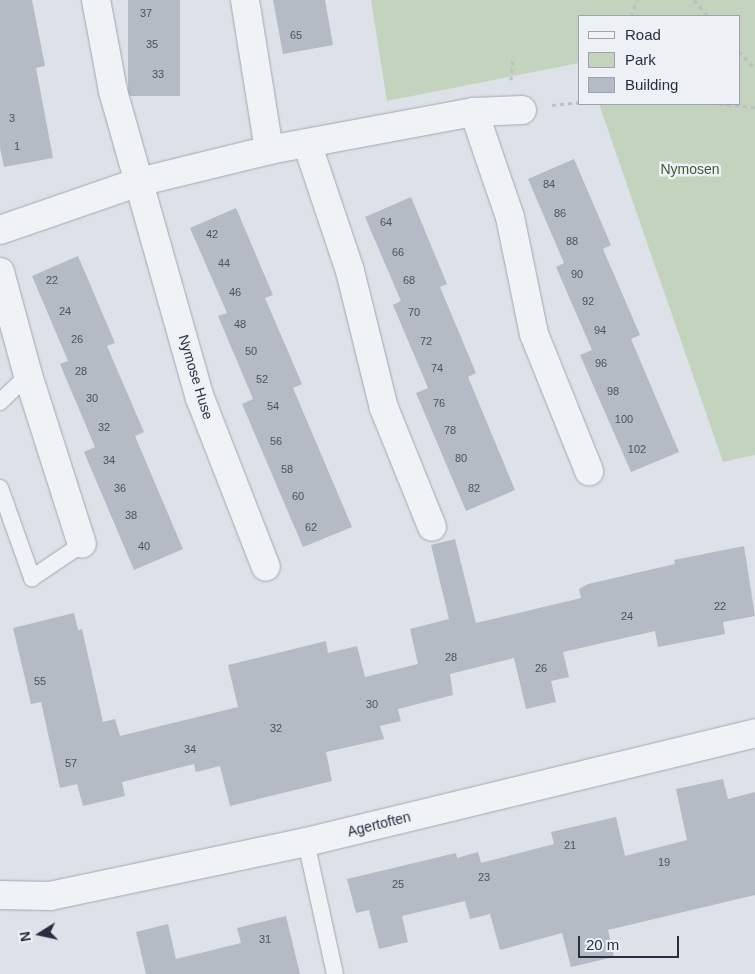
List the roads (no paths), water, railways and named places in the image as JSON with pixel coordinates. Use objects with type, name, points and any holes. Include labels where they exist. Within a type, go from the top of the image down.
[{"type":"street","name":"Nymose Huse","points":[[96,0],[114,91],[200,398],[266,567]]},
{"type":"street","points":[[245,0],[269,150]]},
{"type":"street","points":[[0,230],[139,182],[269,150],[474,112],[522,110]]},
{"type":"street","points":[[474,112],[510,217],[534,334],[590,471]]},
{"type":"street","points":[[307,143],[350,272],[384,408],[432,527]]},
{"type":"street","points":[[0,272],[28,375],[82,544]]},
{"type":"street","name":"Agertoften","points":[[0,895],[50,896],[306,842],[755,733]]},
{"type":"lane","points":[[0,402],[28,375]]},
{"type":"lane","points":[[0,488],[32,578],[82,544]]},
{"type":"lane","points":[[306,842],[335,974]]},
{"type":"park label","name":"Nymosen","points":[[690,169]]}]
